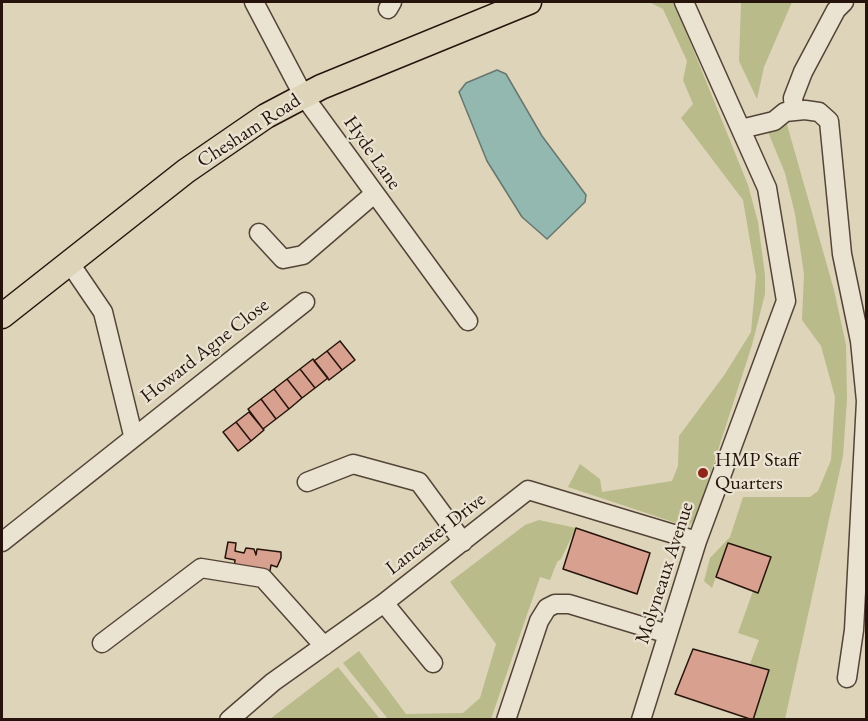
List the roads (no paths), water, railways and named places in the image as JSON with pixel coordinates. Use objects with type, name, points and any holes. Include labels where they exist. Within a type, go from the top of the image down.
[{"type":"main road","name":"Chesham Road","points":[[2,316],[186,171],[266,116],[303,95],[529,2]]},
{"type":"street","name":"Hyde Lane","points":[[254,2],[303,95],[468,321]]},
{"type":"street","name":"Molyneaux Avenue","points":[[641,720],[698,542],[786,301],[767,188],[684,2]]},
{"type":"street","points":[[794,111],[793,98],[803,72],[836,10],[844,2]]},
{"type":"street","points":[[741,129],[774,121],[785,112],[794,111],[819,112],[829,121],[842,254],[860,341],[866,401],[854,630],[847,678]]},
{"type":"street","points":[[259,233],[283,259],[303,255],[374,194]]},
{"type":"street","name":"Howard Agne Close","points":[[69,262],[104,312],[133,435]]},
{"type":"street","name":"Howard Agne Close","points":[[2,542],[133,435],[305,302]]},
{"type":"street","points":[[307,482],[353,464],[419,482],[464,542]]},
{"type":"street","name":"Lancaster Drive","points":[[229,720],[273,682],[384,603],[528,490],[698,542]]},
{"type":"street","points":[[102,643],[201,568],[263,578],[324,646]]},
{"type":"street","points":[[384,603],[433,663]]},
{"type":"street","points":[[506,720],[539,621],[547,608],[555,604],[569,604],[668,634]]},
{"type":"water","points":[[497,70],[506,74],[542,136],[586,195],[585,202],[547,239],[522,217],[487,161],[459,92],[466,83]]},
{"type":"place","name":"HMP Staff Quarters","points":[[703,473]]}]
